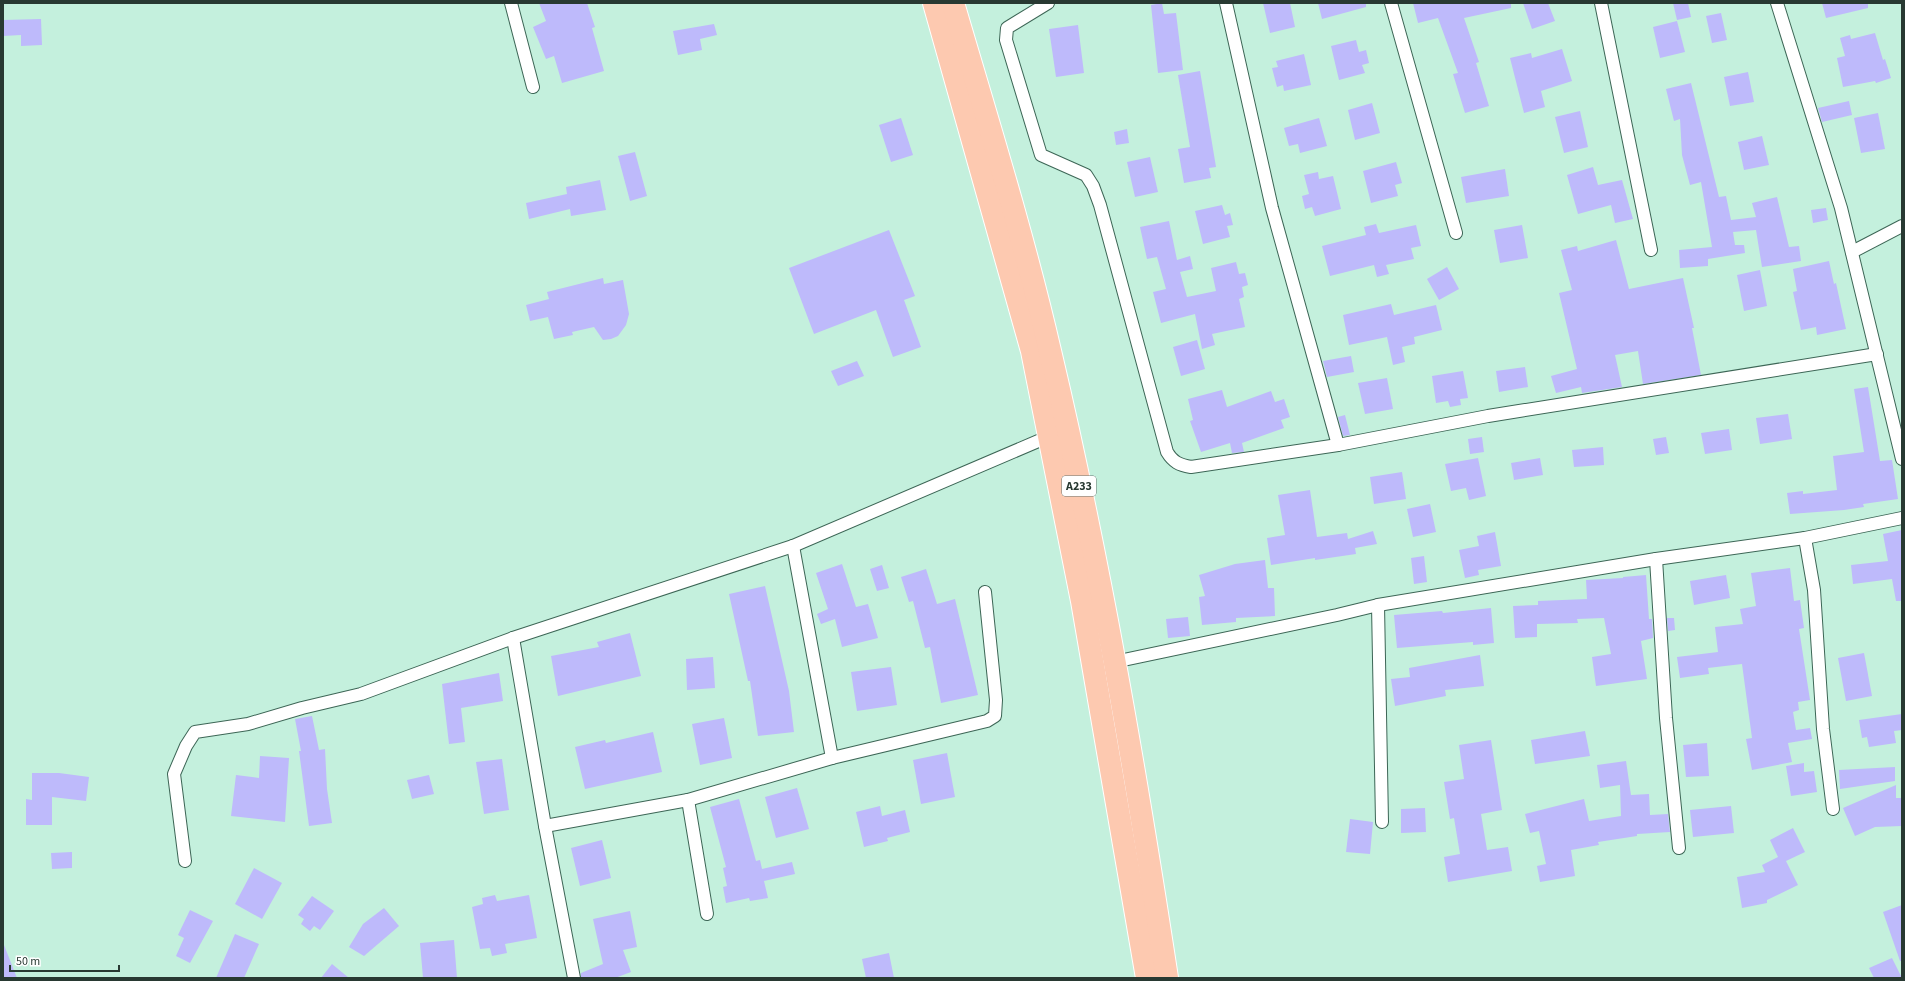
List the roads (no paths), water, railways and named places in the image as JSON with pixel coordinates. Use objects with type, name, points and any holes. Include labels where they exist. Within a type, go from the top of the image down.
[{"type":"highway","name":"A233","points":[[934,3],[1032,351],[1082,602],[1147,978]]},
{"type":"highway","name":"A233","points":[[953,3],[1010,195],[1050,351],[1103,596],[1143,819],[1167,978]]},
{"type":"street","points":[[511,3],[533,87]]},
{"type":"street","points":[[1048,3],[1007,28],[1006,40],[1041,155],[1086,175],[1093,186],[1100,205],[1167,452],[1172,460],[1182,466],[1191,467],[1338,445],[1488,416],[1877,354]]},
{"type":"street","points":[[1226,3],[1272,208],[1338,445]]},
{"type":"street","points":[[1391,3],[1456,233]]},
{"type":"street","points":[[1601,3],[1651,250]]},
{"type":"street","points":[[1777,3],[1841,208],[1902,455]]},
{"type":"street","points":[[1852,252],[1902,226]]},
{"type":"street","points":[[185,861],[174,774],[186,746],[195,732],[248,724],[302,708],[361,694],[513,638],[793,546],[1050,436]]},
{"type":"street","points":[[1114,662],[1337,615],[1378,604],[1656,559],[1805,538],[1902,518]]},
{"type":"street","points":[[1805,538],[1814,590],[1823,729],[1833,809]]},
{"type":"street","points":[[793,546],[832,758]]},
{"type":"street","points":[[1656,559],[1666,718],[1679,848]]},
{"type":"street","points":[[544,826],[688,800],[832,758],[987,721],[995,716],[996,700],[985,592]]},
{"type":"street","points":[[1378,604],[1382,822]]},
{"type":"street","points":[[513,638],[544,826],[574,978]]},
{"type":"street","points":[[688,800],[706,914]]}]
